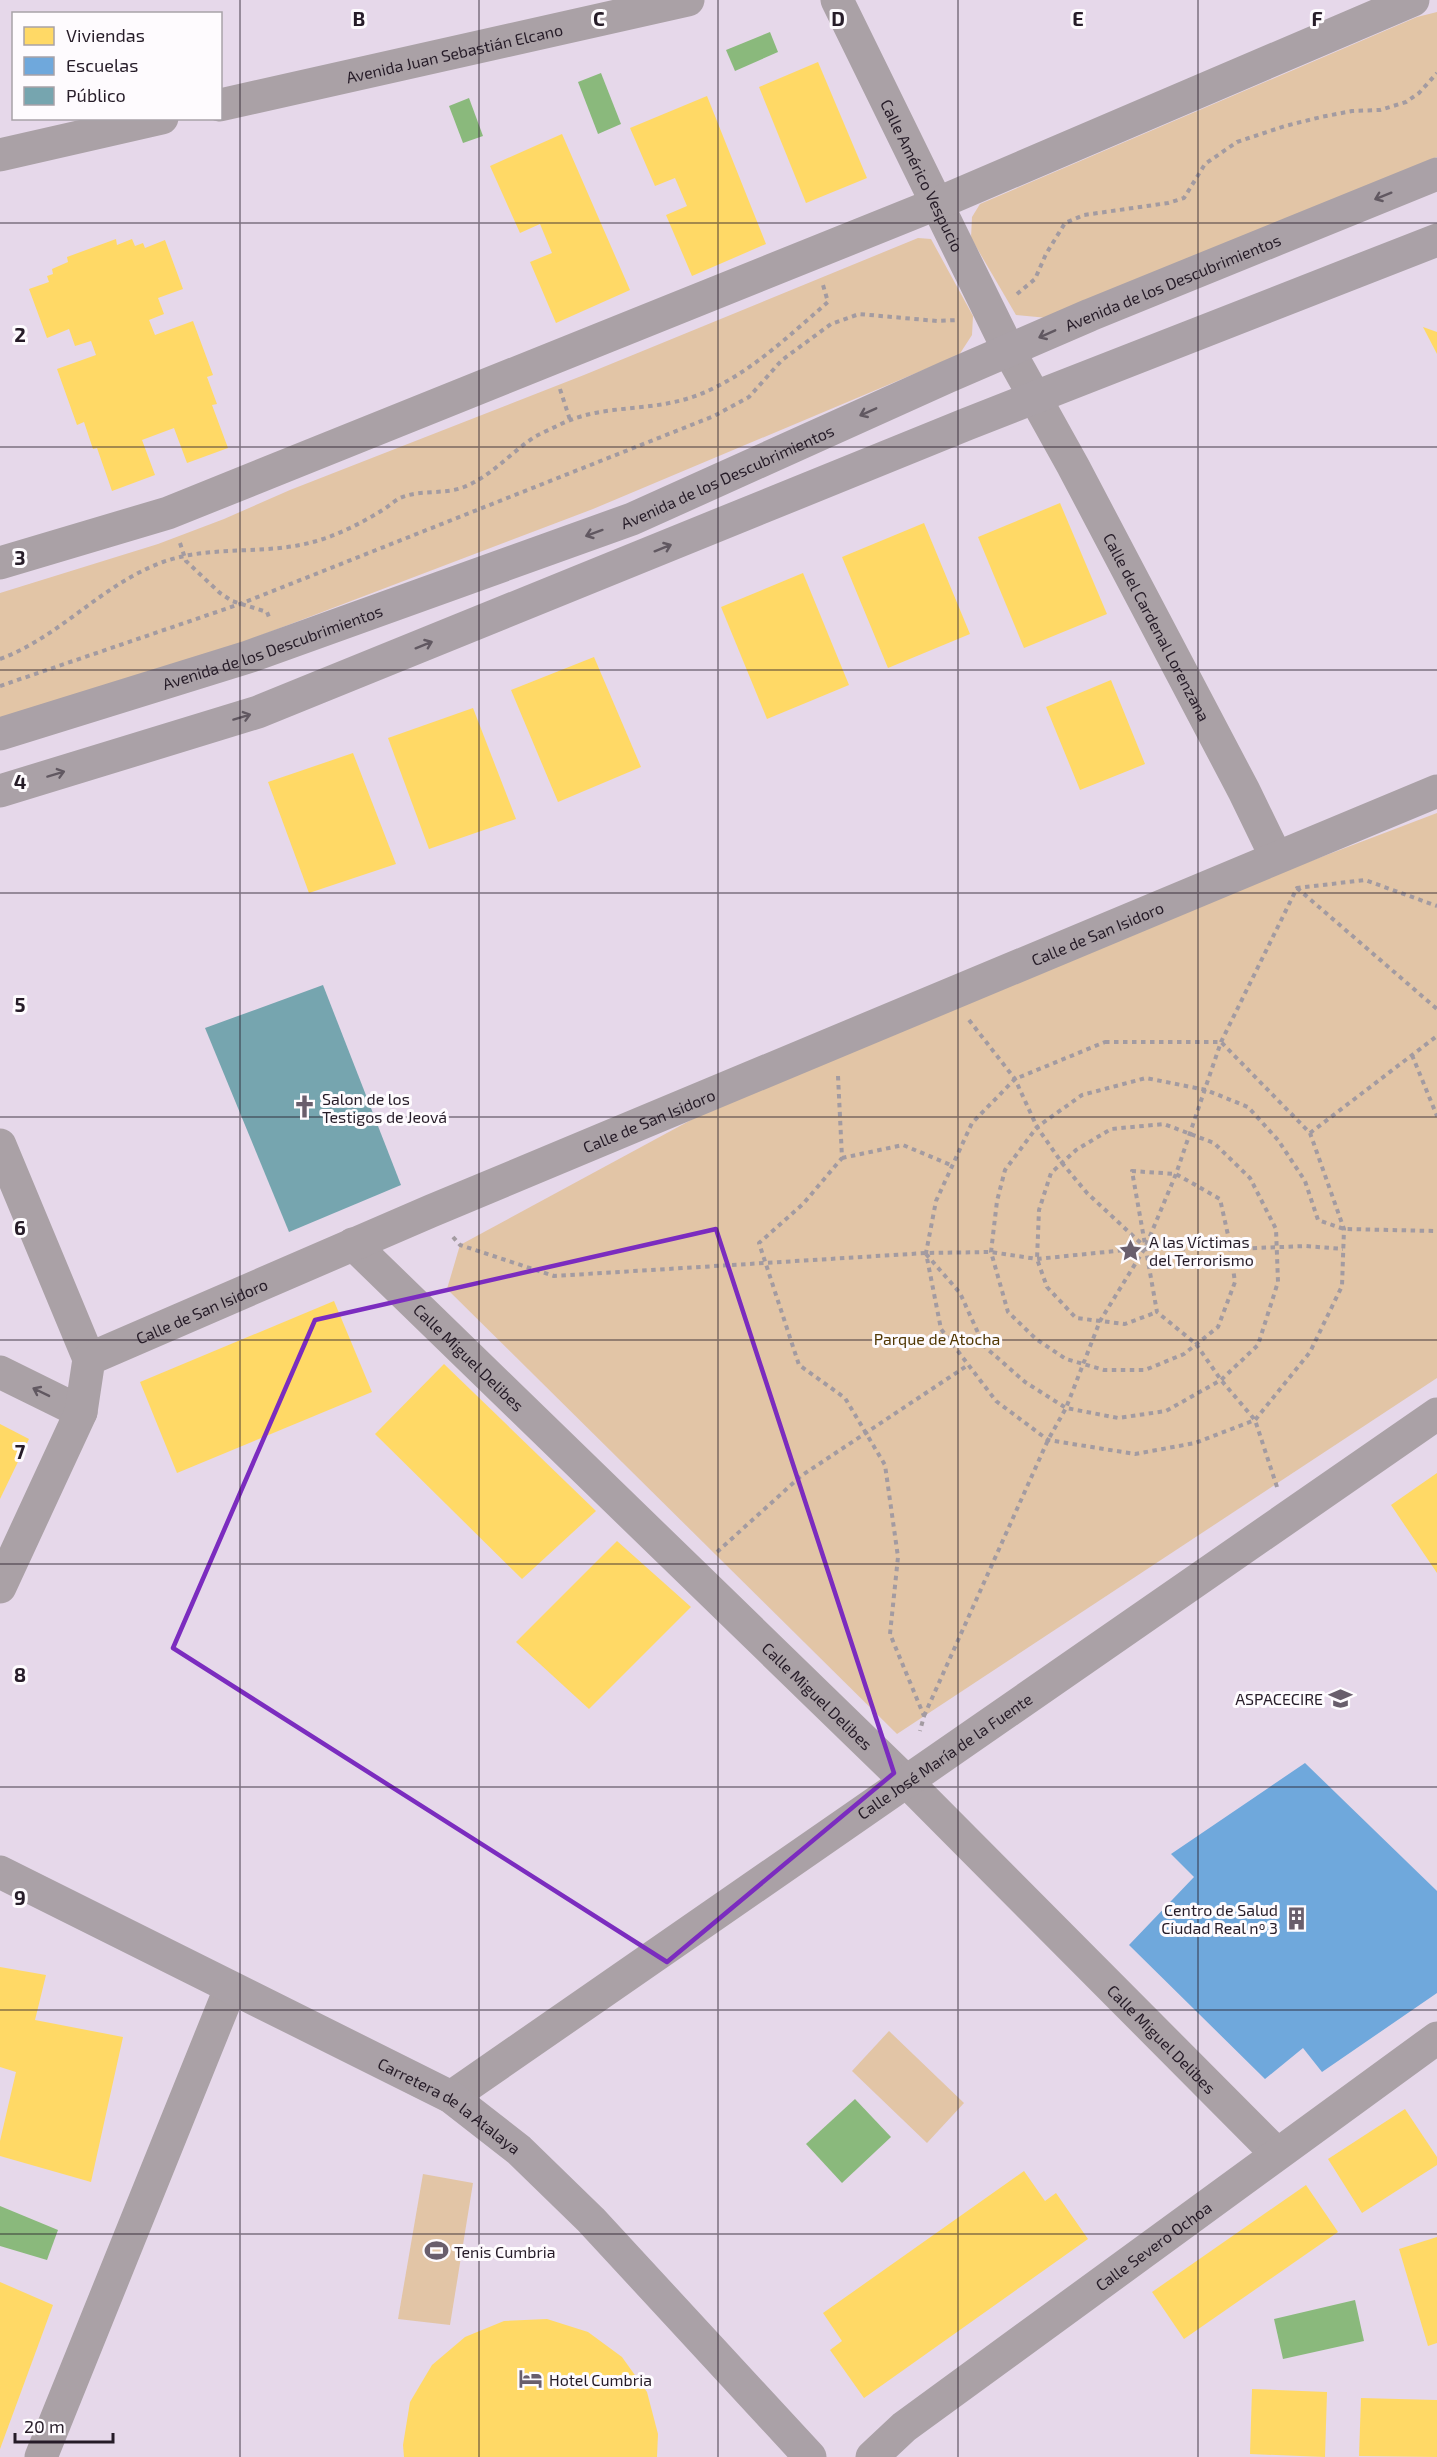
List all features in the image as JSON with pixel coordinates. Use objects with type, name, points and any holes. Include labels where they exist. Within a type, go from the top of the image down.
[{"type":"street","name":"Avenida Juan Sebastián Elcano","points":[[222,105],[688,0]]},
{"type":"street","name":"Calle Américo Vespucio","points":[[837,0],[1009,351]]},
{"type":"street","points":[[0,563],[168,513],[936,204],[1413,0]]},
{"type":"street","points":[[0,155],[153,120]]},
{"type":"street","name":"Avenida de los Descubrimientos","points":[[0,734],[278,646],[632,519],[947,376],[1090,315],[1437,174]]},
{"type":"street","points":[[0,791],[258,712],[1034,397],[1437,240]]},
{"type":"street","name":"Calle del Cardenal Lorenzana","points":[[1009,351],[1095,508],[1276,857]]},
{"type":"street","name":"Calle de San Isidoro","points":[[88,1359],[431,1211],[1437,790]]},
{"type":"street","points":[[0,1145],[88,1359],[81,1412],[0,1587]]},
{"type":"street","name":"Calle Miguel Delibes","points":[[353,1244],[906,1781],[1276,2153]]},
{"type":"street","points":[[0,1372],[81,1412]]},
{"type":"street","name":"Calle José María de la Fuente","points":[[451,2097],[1437,1414]]},
{"type":"street","name":"Carretera de la Atalaya","points":[[0,1872],[230,1989],[451,2097],[519,2150],[591,2220],[810,2457]]},
{"type":"street","points":[[40,2457],[230,1989]]},
{"type":"street","name":"Calle Severo Ochoa","points":[[872,2457],[904,2427],[1276,2153],[1437,2038]]},
{"type":"path","points":[[0,686],[240,604],[714,416],[749,397],[782,360],[831,324],[859,314],[951,321],[973,316],[1024,290],[1035,279],[1046,254],[1065,223],[1084,215],[1168,203],[1184,198],[1205,164],[1237,142],[1285,126],[1352,111],[1380,110],[1406,102],[1419,93],[1437,73]]},
{"type":"path","points":[[0,659],[50,632],[104,592],[134,574],[184,556],[310,543],[361,522],[400,498],[416,493],[464,487],[504,462],[536,437],[589,412],[643,408],[677,402],[707,390],[731,378],[755,361],[828,302],[813,254]]},
{"type":"path","points":[[168,513],[184,556],[195,572],[220,593],[240,604],[267,612],[278,646]]},
{"type":"path","points":[[1276,857],[1297,888],[1437,1009]]},
{"type":"path","points":[[1297,888],[1365,880],[1437,906]]},
{"type":"path","points":[[906,1781],[924,1716],[1048,1440],[1066,1408],[1100,1321],[1145,1248],[1176,1174],[1221,1042],[1297,888]]},
{"type":"path","points":[[949,995],[1015,1079],[1037,1127],[1062,1163],[1087,1193],[1145,1248]]},
{"type":"path","points":[[1310,1132],[1437,1036]]},
{"type":"path","points":[[837,1041],[842,1158]]},
{"type":"path","points":[[1105,1042],[1221,1042],[1310,1132],[1344,1230],[1342,1286],[1310,1352],[1255,1420],[1195,1443],[1135,1454],[1048,1440],[996,1401],[941,1329],[926,1253],[936,1201],[972,1123],[1015,1079],[1105,1042]]},
{"type":"path","points":[[1412,1055],[1437,1116]]},
{"type":"path","points":[[1287,1518],[1255,1420],[1221,1380],[1196,1344],[1157,1312],[1132,1171],[1176,1174],[1220,1199],[1231,1249],[1235,1282],[1218,1327],[1196,1344],[1184,1354],[1145,1370],[1104,1370],[1066,1359],[1036,1339],[1008,1312],[991,1252],[996,1201],[1005,1170],[1037,1127],[1082,1095],[1146,1078],[1206,1090],[1248,1107],[1278,1140],[1305,1181],[1318,1220],[1344,1230],[1437,1231]]},
{"type":"path","points":[[926,1253],[960,1293],[984,1346],[1025,1382],[1066,1408],[1118,1418],[1166,1411],[1221,1380],[1258,1345],[1278,1282],[1276,1228],[1250,1178],[1214,1143],[1164,1124],[1111,1129],[1076,1150],[1051,1173],[1039,1210],[1037,1259],[1047,1287],[1076,1318],[1125,1324],[1157,1312]]},
{"type":"path","points":[[924,1716],[890,1634],[898,1557],[885,1465],[845,1398],[799,1365],[759,1243],[803,1204],[842,1158],[903,1145],[953,1166]]},
{"type":"path","points":[[431,1211],[460,1245],[554,1276],[926,1253],[991,1252],[1037,1259],[1145,1248],[1343,1249]]},
{"type":"path","points":[[710,1558],[801,1476],[968,1365]]},
{"type":"highlighted area","points":[[716,1229],[894,1773],[667,1962],[173,1648],[315,1320]]},
{"type":"green space","points":[[1437,12],[1437,157],[1048,318],[1016,315],[971,238],[972,217],[980,204],[1417,17]]},
{"type":"green space","points":[[918,238],[931,239],[973,316],[972,335],[959,355],[593,509],[249,640],[0,719],[0,593],[158,544],[224,519],[290,490],[584,375]]},
{"type":"green space","name":"Parque de Atocha","points":[[1437,813],[1437,1378],[897,1734],[447,1289],[460,1245],[837,1041]]},
{"type":"green space","points":[[889,2031],[964,2103],[927,2143],[852,2071]]},
{"type":"green space","name":"Tenis Cumbria","points":[[423,2174],[473,2183],[450,2325],[398,2319]]},
{"type":"shaded area","points":[[770,32],[778,52],[735,71],[726,50]]},
{"type":"shaded area","points":[[601,73],[621,124],[598,134],[578,82]]},
{"type":"shaded area","points":[[469,98],[483,136],[463,143],[449,106]]},
{"type":"shaded area","points":[[855,2099],[891,2137],[842,2183],[806,2144]]},
{"type":"shaded area","points":[[0,2206],[58,2230],[47,2260],[0,2246]]},
{"type":"shaded area","points":[[1355,2300],[1364,2341],[1283,2359],[1274,2319]]},
{"type":"building: Viviendas","points":[[818,62],[867,178],[806,203],[759,87]]},
{"type":"building: Viviendas","points":[[707,96],[766,244],[692,276],[666,215],[687,206],[675,178],[655,186],[630,128]]},
{"type":"building: Viviendas","points":[[562,134],[630,290],[556,323],[530,262],[552,253],[540,224],[520,233],[490,166]]},
{"type":"building: Viviendas","points":[[116,239],[117,245],[132,239],[135,246],[143,243],[145,248],[165,240],[183,289],[158,298],[164,314],[149,320],[155,335],[193,321],[213,375],[207,377],[217,404],[212,405],[228,448],[187,463],[174,428],[142,440],[155,475],[112,491],[97,448],[93,449],[84,422],[77,425],[57,369],[96,355],[91,341],[75,346],[69,329],[47,338],[29,289],[49,282],[47,276],[53,274],[52,269],[68,262],[67,257]]},
{"type":"building: Viviendas","points":[[1423,327],[1437,332],[1437,354]]},
{"type":"building: Viviendas","points":[[1060,503],[1107,614],[1024,648],[978,537]]},
{"type":"building: Viviendas","points":[[924,523],[970,634],[888,668],[842,557]]},
{"type":"building: Viviendas","points":[[803,573],[849,685],[767,719],[721,607]]},
{"type":"building: Viviendas","points":[[594,657],[641,767],[558,802],[511,690]]},
{"type":"building: Viviendas","points":[[1111,680],[1145,764],[1080,790],[1046,707]]},
{"type":"building: Viviendas","points":[[473,708],[516,819],[429,849],[388,738]]},
{"type":"building: Viviendas","points":[[353,753],[396,864],[309,893],[268,782]]},
{"type":"building: Viviendas","points":[[334,1301],[372,1392],[177,1473],[140,1382]]},
{"type":"building: Viviendas","points":[[444,1364],[596,1511],[522,1579],[375,1434]]},
{"type":"building: Viviendas","points":[[0,1424],[29,1439],[0,1499]]},
{"type":"building: Viviendas","points":[[1437,1473],[1437,1573],[1391,1505]]},
{"type":"building: Viviendas","points":[[617,1541],[691,1607],[589,1709],[516,1642]]},
{"type":"building: Viviendas","points":[[0,1967],[46,1975],[35,2020],[123,2037],[91,2182],[0,2156],[0,2141],[16,2072],[0,2067]]},
{"type":"building: Viviendas","points":[[1405,2109],[1437,2157],[1437,2165],[1362,2213],[1328,2159]]},
{"type":"building: Viviendas","points":[[1024,2171],[1045,2201],[1056,2193],[1088,2239],[864,2398],[830,2350],[842,2341],[823,2313]]},
{"type":"building: Viviendas","points":[[1306,2185],[1338,2232],[1184,2339],[1152,2292]]},
{"type":"building: Viviendas","points":[[1437,2237],[1437,2343],[1428,2346],[1399,2249]]},
{"type":"building: Viviendas","points":[[0,2282],[53,2305],[0,2449]]},
{"type":"building: Viviendas","name":"Hotel Cumbria","points":[[547,2319],[588,2332],[622,2357],[647,2392],[658,2434],[657,2457],[404,2457],[403,2445],[410,2402],[432,2365],[465,2337],[504,2321]]},
{"type":"building: Viviendas","points":[[1252,2389],[1327,2392],[1325,2457],[1250,2454]]},
{"type":"building: Viviendas","points":[[1361,2398],[1437,2400],[1437,2457],[1359,2456]]},
{"type":"building: Escuelas","name":"Centro de Salud Ciudad Real nº 3","points":[[1305,1763],[1437,1891],[1437,1993],[1322,2072],[1303,2048],[1265,2079],[1129,1945],[1194,1877],[1171,1854]]},
{"type":"building: Público","name":"Salon de los Testigos de Jeová","points":[[323,985],[401,1185],[289,1232],[205,1028]]},
{"type":"place","name":"Salon de los Testigos de Jeová","points":[[304,1107]]},
{"type":"place","name":"A las Víctimas del Terrorismo","points":[[1131,1250]]},
{"type":"place","name":"ASPACECIRE","points":[[1341,1698]]},
{"type":"place","name":"Centro de Salud Ciudad Real nº 3","points":[[1296,1918]]},
{"type":"place","name":"Tenis Cumbria","points":[[436,2251]]},
{"type":"place","name":"Hotel Cumbria","points":[[531,2379]]}]
